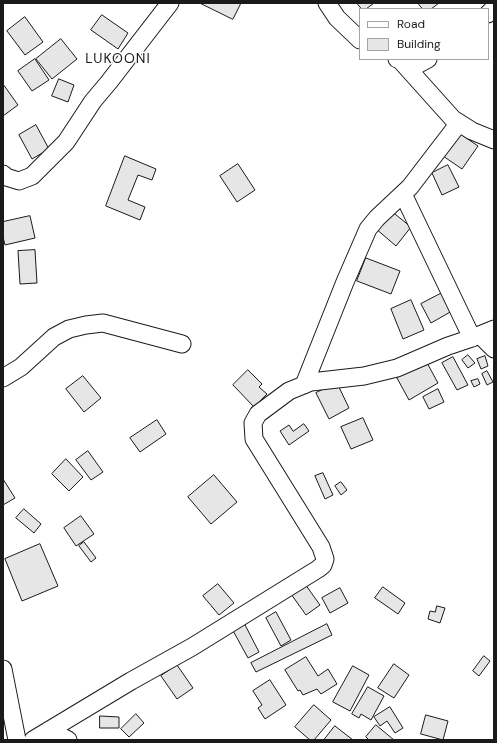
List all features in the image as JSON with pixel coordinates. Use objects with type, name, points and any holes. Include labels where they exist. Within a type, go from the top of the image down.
[{"type":"street","points":[[3,174],[6,177],[18,181],[32,176],[66,142],[93,101],[170,3]]},
{"type":"street","points":[[327,3],[337,18],[359,39]]},
{"type":"street","points":[[399,60],[417,65],[426,60]]},
{"type":"street","points":[[399,60],[453,119],[472,131],[494,140]]},
{"type":"street","points":[[304,385],[368,229],[376,218],[410,187],[459,123]]},
{"type":"street","points":[[403,194],[482,334],[494,349]]},
{"type":"street","points":[[3,378],[20,367],[54,337],[69,329],[86,325],[103,323],[182,344]]},
{"type":"street","points":[[33,740],[131,681],[192,647],[323,565],[325,559],[322,547],[254,439],[253,423],[258,414],[289,392],[311,382],[364,376],[397,368],[448,346],[482,334]]},
{"type":"street","points":[[3,669],[17,740]]},
{"type":"street","points":[[49,730],[68,740]]},
{"type":"building","points":[[200,3],[241,3],[233,19]]},
{"type":"building","points":[[357,3],[374,3],[367,8],[361,8]]},
{"type":"building","points":[[418,3],[439,3],[432,8],[422,8]]},
{"type":"building","points":[[102,15],[128,33],[118,49],[91,30]]},
{"type":"building","points":[[25,17],[43,42],[25,55],[7,31]]},
{"type":"building","points":[[61,39],[77,59],[52,79],[36,59]]},
{"type":"building","points":[[35,59],[49,80],[32,91],[18,71]]},
{"type":"building","points":[[59,79],[74,85],[68,102],[52,96]]},
{"type":"building","points":[[3,84],[18,105],[3,116]]},
{"type":"building","points":[[36,125],[49,149],[32,159],[19,135]]},
{"type":"building","points":[[459,133],[478,146],[462,169],[443,156]]},
{"type":"building","points":[[125,156],[156,169],[152,180],[138,175],[128,200],[145,207],[140,220],[106,206]]},
{"type":"building","points":[[238,164],[255,190],[237,202],[220,176]]},
{"type":"building","points":[[448,165],[459,187],[442,195],[432,173]]},
{"type":"building","points":[[390,210],[411,227],[396,246],[375,228]]},
{"type":"building","points":[[30,216],[35,238],[5,245],[3,237],[3,222]]},
{"type":"building","points":[[35,250],[37,283],[20,284],[18,251]]},
{"type":"building","points":[[366,258],[400,271],[391,294],[357,281]]},
{"type":"building","points":[[442,293],[452,311],[431,323],[421,304]]},
{"type":"building","points":[[411,300],[424,330],[403,339],[391,309]]},
{"type":"building","points":[[468,355],[475,363],[468,368],[462,360]]},
{"type":"building","points":[[485,356],[488,366],[481,369],[477,359]]},
{"type":"building","points":[[453,357],[468,385],[457,390],[442,363]]},
{"type":"building","points":[[426,361],[438,383],[409,400],[397,378]]},
{"type":"building","points":[[248,370],[262,384],[259,387],[267,394],[254,407],[233,385]]},
{"type":"building","points":[[487,371],[493,382],[487,385],[482,374]]},
{"type":"building","points":[[83,376],[101,398],[84,412],[66,389]]},
{"type":"building","points":[[478,379],[480,384],[474,387],[471,381]]},
{"type":"building","points":[[337,383],[349,408],[329,419],[316,393]]},
{"type":"building","points":[[438,389],[444,402],[429,409],[423,397]]},
{"type":"building","points":[[363,418],[373,440],[351,449],[341,427]]},
{"type":"building","points":[[157,420],[166,434],[140,452],[130,438]]},
{"type":"building","points":[[304,424],[309,431],[289,445],[280,431],[289,425],[293,431]]},
{"type":"building","points":[[88,451],[103,472],[91,480],[76,460]]},
{"type":"building","points":[[66,459],[83,477],[69,491],[52,474]]},
{"type":"building","points":[[323,473],[333,495],[325,499],[315,476]]},
{"type":"building","points":[[214,475],[237,502],[211,524],[188,497]]},
{"type":"building","points":[[3,479],[15,498],[3,505]]},
{"type":"building","points":[[341,482],[347,490],[341,495],[335,486]]},
{"type":"building","points":[[24,509],[41,524],[34,533],[16,518]]},
{"type":"building","points":[[81,516],[94,534],[76,546],[64,528]]},
{"type":"building","points":[[84,542],[96,558],[91,562],[79,546]]},
{"type":"building","points":[[40,544],[58,586],[22,601],[5,559]]},
{"type":"building","points":[[218,584],[234,603],[219,615],[203,596]]},
{"type":"building","points":[[305,584],[320,605],[306,615],[291,594]]},
{"type":"building","points":[[383,587],[405,603],[398,614],[375,598]]},
{"type":"building","points":[[340,588],[348,603],[330,613],[322,598]]},
{"type":"building","points":[[437,606],[445,608],[440,623],[428,619],[430,611],[435,612]]},
{"type":"building","points":[[276,612],[291,640],[281,646],[266,618]]},
{"type":"building","points":[[243,621],[259,652],[248,658],[231,627]]},
{"type":"building","points":[[327,624],[332,635],[256,672],[251,663]]},
{"type":"building","points":[[484,656],[490,661],[479,676],[473,671]]},
{"type":"building","points":[[306,657],[318,676],[328,669],[337,684],[321,694],[317,689],[303,695],[300,690],[298,691],[285,670]]},
{"type":"building","points":[[394,664],[409,675],[394,698],[378,688]]},
{"type":"building","points":[[177,665],[193,688],[177,699],[161,676]]},
{"type":"building","points":[[353,666],[369,675],[350,711],[333,702]]},
{"type":"building","points":[[270,680],[286,705],[265,719],[258,708],[262,705],[253,691]]},
{"type":"building","points":[[368,687],[384,696],[371,720],[361,714],[359,718],[352,714]]},
{"type":"building","points":[[314,705],[331,720],[314,740],[310,740],[295,727]]},
{"type":"building","points":[[390,707],[403,728],[395,733],[387,721],[380,726],[374,717]]},
{"type":"building","points":[[136,714],[144,723],[129,737],[121,729]]},
{"type":"building","points":[[426,715],[448,721],[443,740],[421,734]]},
{"type":"building","points":[[100,716],[119,717],[119,728],[100,728]]},
{"type":"building","points":[[376,725],[394,740],[369,740],[366,737]]},
{"type":"building","points":[[335,726],[353,740],[324,740]]},
{"type":"district","name":"LUKOONI","points":[[118,59]]}]
